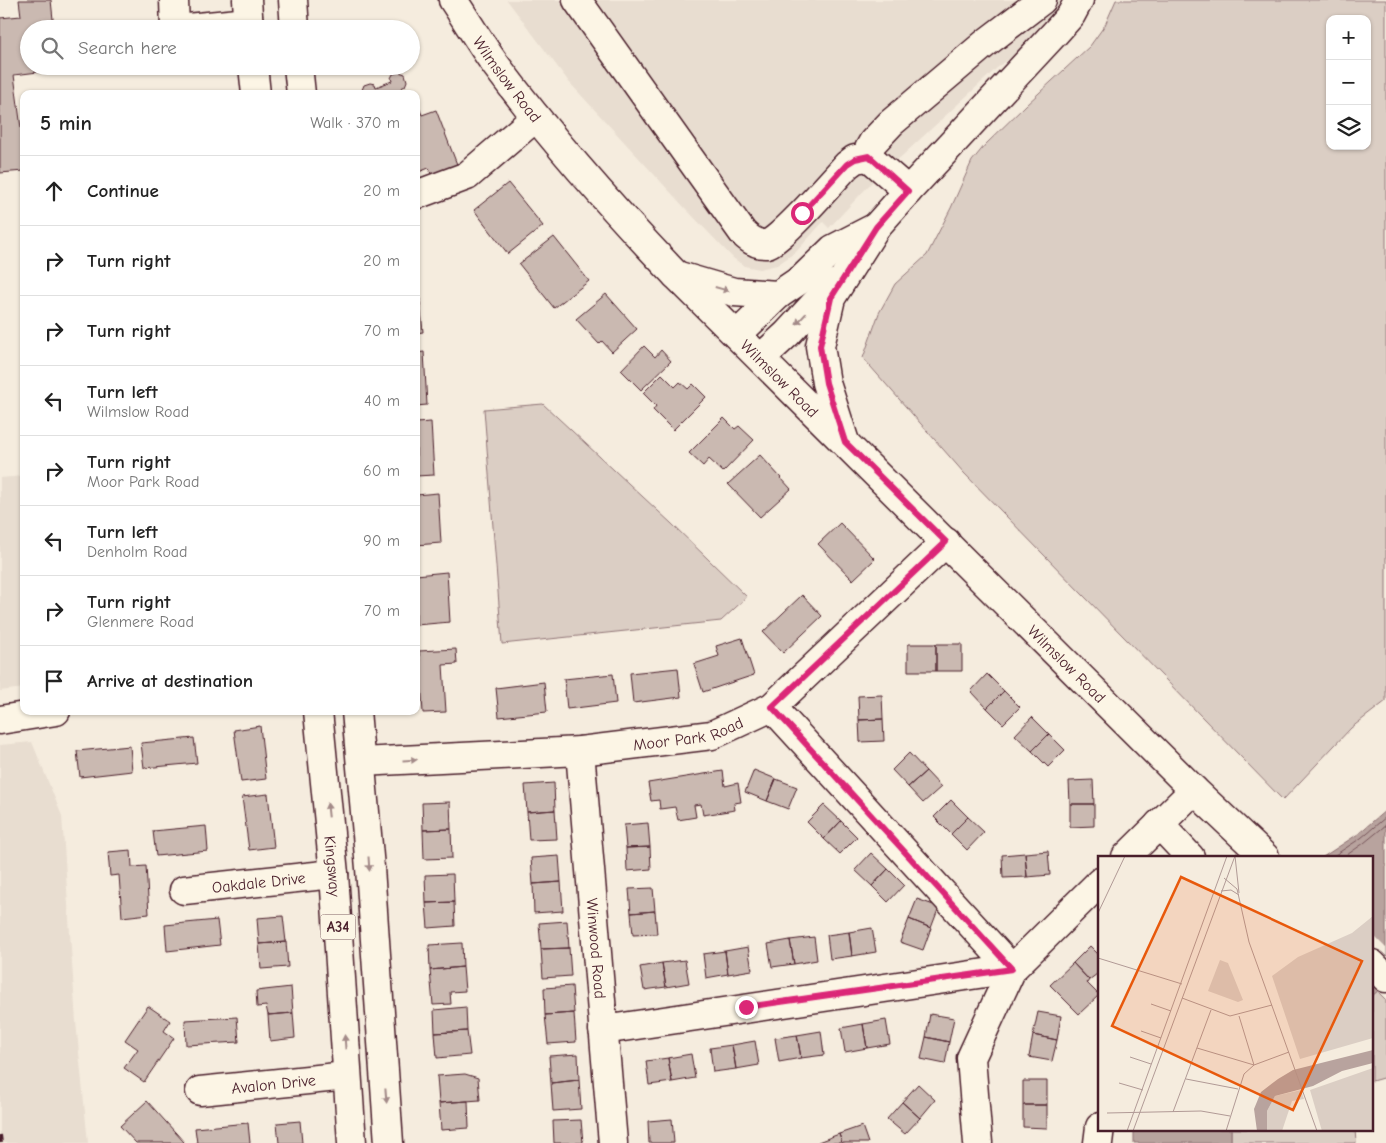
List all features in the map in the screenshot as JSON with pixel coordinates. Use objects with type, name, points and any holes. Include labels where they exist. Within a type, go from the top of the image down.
[{"type":"main road","points":[[174,0],[175,20]]},
{"type":"main road","points":[[293,0],[294,20]]},
{"type":"main road","name":"Wilmslow Road","points":[[453,0],[494,62],[536,117],[617,213],[676,275],[1194,790],[1264,856]]},
{"type":"main road","points":[[577,0],[742,233],[749,239],[757,243],[766,244],[773,242],[847,164],[855,159],[869,156]]},
{"type":"main road","points":[[908,191],[869,156],[869,149],[873,142],[891,123],[981,46],[1042,0]]},
{"type":"main road","points":[[845,442],[826,383],[820,346],[831,298],[876,227],[1056,34],[1080,0]]},
{"type":"main road","points":[[230,20],[248,17]]},
{"type":"main road","points":[[254,75],[256,90]]},
{"type":"main road","points":[[299,75],[301,90]]},
{"type":"main road","points":[[420,194],[467,176],[536,117]]},
{"type":"main road","points":[[737,335],[778,296],[803,278],[833,249],[876,227]]},
{"type":"main road","points":[[761,358],[787,334],[858,257]]},
{"type":"main road","points":[[676,275],[734,292],[778,296]]},
{"type":"main road","name":"Moor Park Road","points":[[361,762],[580,752],[712,735],[772,707],[946,542]]},
{"type":"main road","points":[[772,707],[1012,969]]},
{"type":"main road","points":[[0,720],[31,715]]},
{"type":"main road","name":"Kingsway","points":[[318,715],[334,874],[352,1143]]},
{"type":"main road","name":"A34","points":[[356,715],[389,1143]]},
{"type":"main road","name":"Winwood Road","points":[[580,752],[613,1143]]},
{"type":"main road","points":[[1136,853],[1159,824],[1194,790]]},
{"type":"main road","points":[[1159,824],[1189,856]]},
{"type":"main road","name":"Oakdale Drive","points":[[184,890],[334,874]]},
{"type":"main road","points":[[978,1143],[971,1058],[1012,969],[1098,884]]},
{"type":"main road","points":[[1374,966],[1386,978]]},
{"type":"main road","points":[[603,1030],[1012,969]]},
{"type":"main road","name":"Avalon Drive","points":[[200,1091],[347,1076]]},
{"type":"main road","points":[[1098,1143],[1100,1130]]},
{"type":"shaded area","points":[[507,0],[1064,0],[1023,48],[997,68],[873,181],[829,228],[823,222],[796,252],[777,265],[760,269],[744,266],[733,258],[685,208],[569,82]]},
{"type":"shaded area","points":[[1116,0],[1386,0],[1386,701],[1351,728],[1283,800],[964,473],[863,358],[879,313],[895,284],[927,255],[972,161],[985,145],[1026,105],[1090,46],[1105,25]]},
{"type":"shaded area","points":[[543,404],[671,523],[747,597],[721,621],[502,644],[484,409]]},
{"type":"shaded area","points":[[20,476],[20,688],[0,691],[0,478]]},
{"type":"shaded area","points":[[32,742],[62,816],[76,1022],[88,1143],[0,1143],[0,745]]},
{"type":"shaded area","points":[[1377,991],[1386,1000],[1386,1077],[1374,1080],[1374,994]]},
{"type":"shaded area","points":[[1231,1130],[1355,1130],[1356,1143],[1231,1143]]},
{"type":"water","points":[[1386,810],[1386,984],[1374,994],[1374,856],[1325,856],[1358,834]]},
{"type":"water","points":[[1134,1130],[1231,1130],[1231,1143],[1134,1143]]},
{"type":"pier","points":[[1374,936],[1386,948],[1386,987],[1379,993],[1374,988]]},
{"type":"building","points":[[19,0],[51,0],[53,20],[20,20],[20,74],[14,75],[20,120],[20,171],[0,173],[0,18],[21,16]]},
{"type":"building","points":[[392,75],[405,75],[407,81],[405,86],[401,88],[402,90],[362,90],[364,85],[370,83],[375,84],[376,87],[392,81]]},
{"type":"building","points":[[420,110],[422,115],[436,110],[458,167],[432,177],[429,168],[420,171]]},
{"type":"building","points":[[508,183],[543,226],[508,254],[474,210]]},
{"type":"building","points":[[554,237],[589,281],[554,308],[519,264]]},
{"type":"building","points":[[606,294],[637,329],[612,352],[602,341],[599,344],[576,319]]},
{"type":"building","points":[[420,300],[423,332],[420,332]]},
{"type":"building","points":[[644,346],[655,357],[661,350],[671,361],[641,390],[621,370]]},
{"type":"building","points":[[420,352],[424,352],[427,405],[420,406]]},
{"type":"building","points":[[662,374],[675,387],[680,382],[688,389],[693,384],[706,397],[673,430],[653,410],[656,406],[643,393]]},
{"type":"building","points":[[724,418],[735,429],[739,426],[754,440],[723,472],[709,459],[703,466],[689,453]]},
{"type":"building","points":[[431,422],[434,475],[420,476],[420,423]]},
{"type":"building","points":[[760,455],[791,489],[760,517],[728,484]]},
{"type":"building","points":[[438,493],[441,543],[420,545],[420,495]]},
{"type":"building","points":[[840,523],[875,559],[853,580],[818,544]]},
{"type":"building","points":[[447,572],[450,622],[420,625],[420,575]]},
{"type":"building","points":[[802,595],[822,616],[783,653],[763,632]]},
{"type":"building","points":[[742,638],[754,675],[703,692],[694,664],[719,656],[716,646]]},
{"type":"building","points":[[908,644],[936,644],[936,671],[908,671]]},
{"type":"building","points":[[936,644],[962,644],[962,671],[936,671]]},
{"type":"building","points":[[456,649],[457,664],[443,665],[446,712],[423,713],[420,651]]},
{"type":"building","points":[[678,668],[681,697],[633,703],[630,673]]},
{"type":"building","points":[[613,674],[616,703],[567,709],[564,679]]},
{"type":"building","points":[[987,674],[1004,691],[987,708],[971,691]]},
{"type":"building","points":[[544,682],[547,712],[499,717],[496,688]]},
{"type":"building","points":[[1004,691],[1020,707],[1003,724],[987,708]]},
{"type":"building","points":[[882,695],[883,719],[859,720],[858,696]]},
{"type":"building","points":[[1032,717],[1049,734],[1032,751],[1015,735]]},
{"type":"building","points":[[883,719],[884,741],[860,742],[859,720]]},
{"type":"building","points":[[260,726],[266,779],[241,782],[234,730]]},
{"type":"building","points":[[1049,734],[1065,750],[1048,767],[1032,751]]},
{"type":"building","points":[[194,738],[197,763],[144,768],[141,743]]},
{"type":"building","points":[[130,746],[132,771],[80,777],[77,751]]},
{"type":"building","points":[[909,753],[926,771],[908,787],[892,770]]},
{"type":"building","points":[[754,770],[776,779],[767,801],[745,792]]},
{"type":"building","points":[[723,771],[725,786],[738,783],[741,802],[734,803],[735,810],[703,815],[701,804],[694,805],[696,817],[678,820],[675,807],[660,809],[659,800],[651,801],[648,783]]},
{"type":"building","points":[[926,771],[941,787],[923,803],[908,787]]},
{"type":"building","points":[[776,779],[797,787],[788,809],[767,801]]},
{"type":"building","points":[[1093,780],[1094,804],[1070,804],[1069,781]]},
{"type":"building","points":[[554,783],[555,810],[527,812],[525,785]]},
{"type":"building","points":[[268,794],[274,847],[249,850],[242,797]]},
{"type":"building","points":[[951,800],[968,817],[951,834],[934,817]]},
{"type":"building","points":[[450,802],[451,829],[423,830],[422,803]]},
{"type":"building","points":[[1070,804],[1094,804],[1094,826],[1070,827]]},
{"type":"building","points":[[824,805],[841,821],[824,839],[807,822]]},
{"type":"building","points":[[555,810],[557,839],[529,840],[527,812]]},
{"type":"building","points":[[968,817],[984,832],[967,850],[951,834]]},
{"type":"building","points":[[841,821],[857,837],[840,854],[824,839]]},
{"type":"building","points":[[648,823],[650,847],[626,848],[624,825]]},
{"type":"building","points":[[206,826],[208,851],[156,856],[153,831]]},
{"type":"building","points":[[451,829],[452,858],[424,859],[423,830]]},
{"type":"building","points":[[650,847],[651,869],[627,871],[626,848]]},
{"type":"building","points":[[131,850],[132,867],[146,866],[149,914],[122,917],[119,875],[110,876],[108,852]]},
{"type":"building","points":[[1048,851],[1050,875],[1027,877],[1025,853]]},
{"type":"building","points":[[871,853],[888,869],[872,886],[855,870]]},
{"type":"building","points":[[1025,853],[1027,877],[1003,878],[1002,855]]},
{"type":"building","points":[[559,856],[561,882],[533,884],[531,858]]},
{"type":"building","points":[[888,869],[904,885],[888,902],[872,886]]},
{"type":"building","points":[[453,874],[454,902],[426,903],[425,875]]},
{"type":"building","points":[[561,882],[563,911],[534,913],[533,884]]},
{"type":"building","points":[[653,888],[655,911],[631,913],[629,889]]},
{"type":"building","points":[[917,899],[939,907],[931,928],[909,919]]},
{"type":"building","points":[[454,902],[455,926],[428,928],[426,903]]},
{"type":"building","points":[[655,911],[657,934],[633,935],[631,913]]},
{"type":"building","points":[[283,916],[286,942],[259,944],[257,918]]},
{"type":"building","points":[[909,919],[931,928],[923,950],[900,942]]},
{"type":"building","points":[[217,920],[220,945],[167,951],[165,925]]},
{"type":"building","points":[[567,921],[569,948],[541,949],[539,923]]},
{"type":"building","points":[[872,928],[876,952],[852,956],[849,932]]},
{"type":"building","points":[[849,932],[852,956],[830,959],[827,935]]},
{"type":"building","points":[[814,937],[817,960],[794,964],[790,940]]},
{"type":"building","points":[[790,940],[794,964],[772,967],[768,944]]},
{"type":"building","points":[[286,942],[288,967],[261,969],[259,944]]},
{"type":"building","points":[[462,943],[463,967],[430,970],[429,945]]},
{"type":"building","points":[[1090,946],[1098,954],[1098,975],[1089,980],[1073,963]]},
{"type":"building","points":[[748,947],[752,970],[728,974],[725,951]]},
{"type":"building","points":[[569,948],[571,976],[543,978],[541,949]]},
{"type":"building","points":[[725,951],[728,974],[706,978],[703,954]]},
{"type":"building","points":[[685,960],[689,983],[666,987],[662,963]]},
{"type":"building","points":[[662,963],[666,987],[644,990],[640,967]]},
{"type":"building","points":[[1073,963],[1089,980],[1087,983],[1098,996],[1079,1014],[1050,985]]},
{"type":"building","points":[[463,967],[465,991],[450,992],[451,1004],[433,1005],[430,970]]},
{"type":"building","points":[[572,986],[574,1013],[545,1015],[544,988]]},
{"type":"building","points":[[291,987],[293,1013],[268,1015],[266,1006],[257,1007],[256,991]]},
{"type":"building","points":[[148,1006],[170,1021],[164,1031],[174,1038],[144,1082],[124,1068],[138,1049],[125,1040]]},
{"type":"building","points":[[466,1007],[467,1031],[435,1033],[434,1010]]},
{"type":"building","points":[[1038,1012],[1061,1016],[1057,1040],[1033,1035]]},
{"type":"building","points":[[293,1013],[295,1038],[270,1041],[268,1015]]},
{"type":"building","points":[[574,1013],[576,1042],[548,1044],[545,1015]]},
{"type":"building","points":[[930,1014],[954,1018],[949,1042],[926,1037]]},
{"type":"building","points":[[237,1017],[239,1042],[186,1045],[185,1020]]},
{"type":"building","points":[[886,1020],[890,1044],[867,1048],[863,1024]]},
{"type":"building","points":[[863,1024],[867,1048],[845,1052],[841,1028]]},
{"type":"building","points":[[467,1031],[470,1055],[437,1058],[435,1033]]},
{"type":"building","points":[[821,1031],[824,1055],[801,1058],[797,1035]]},
{"type":"building","points":[[797,1035],[801,1058],[779,1062],[775,1038]]},
{"type":"building","points":[[1033,1035],[1057,1040],[1052,1061],[1029,1057]]},
{"type":"building","points":[[926,1037],[949,1042],[945,1064],[921,1059]]},
{"type":"building","points":[[755,1041],[759,1065],[736,1069],[732,1045]]},
{"type":"building","points":[[732,1045],[736,1069],[713,1072],[710,1048]]},
{"type":"building","points":[[578,1054],[579,1080],[551,1083],[549,1056]]},
{"type":"building","points":[[691,1054],[695,1078],[672,1082],[668,1058]]},
{"type":"building","points":[[668,1058],[672,1082],[649,1085],[646,1061]]},
{"type":"building","points":[[465,1074],[478,1078],[480,1100],[439,1103],[437,1076]]},
{"type":"building","points":[[579,1080],[581,1109],[553,1111],[551,1083]]},
{"type":"building","points":[[1023,1081],[1047,1081],[1047,1105],[1023,1105]]},
{"type":"building","points":[[918,1084],[935,1100],[920,1118],[902,1102]]},
{"type":"building","points":[[147,1101],[183,1143],[136,1143],[120,1126]]},
{"type":"building","points":[[468,1101],[469,1128],[441,1130],[439,1103]]},
{"type":"building","points":[[902,1102],[920,1118],[905,1134],[887,1119]]},
{"type":"building","points":[[1023,1105],[1047,1105],[1047,1128],[1023,1127]]},
{"type":"building","points":[[672,1119],[674,1143],[649,1143],[648,1121]]},
{"type":"building","points":[[581,1120],[583,1143],[554,1143],[553,1121]]},
{"type":"building","points":[[300,1121],[302,1143],[279,1143],[277,1123]]},
{"type":"building","points":[[248,1123],[250,1143],[197,1143],[195,1128]]},
{"type":"building","points":[[862,1126],[868,1143],[842,1143],[839,1134]]},
{"type":"building","points":[[839,1134],[842,1143],[818,1142]]},
{"type":"railway","points":[[0,1135],[1,1143]]},
{"type":"route","points":[[746,1007],[1012,969],[772,707],[946,542],[845,442],[826,383],[820,346],[831,298],[876,227],[908,191],[869,156],[862,157],[847,164],[802,213]]}]
